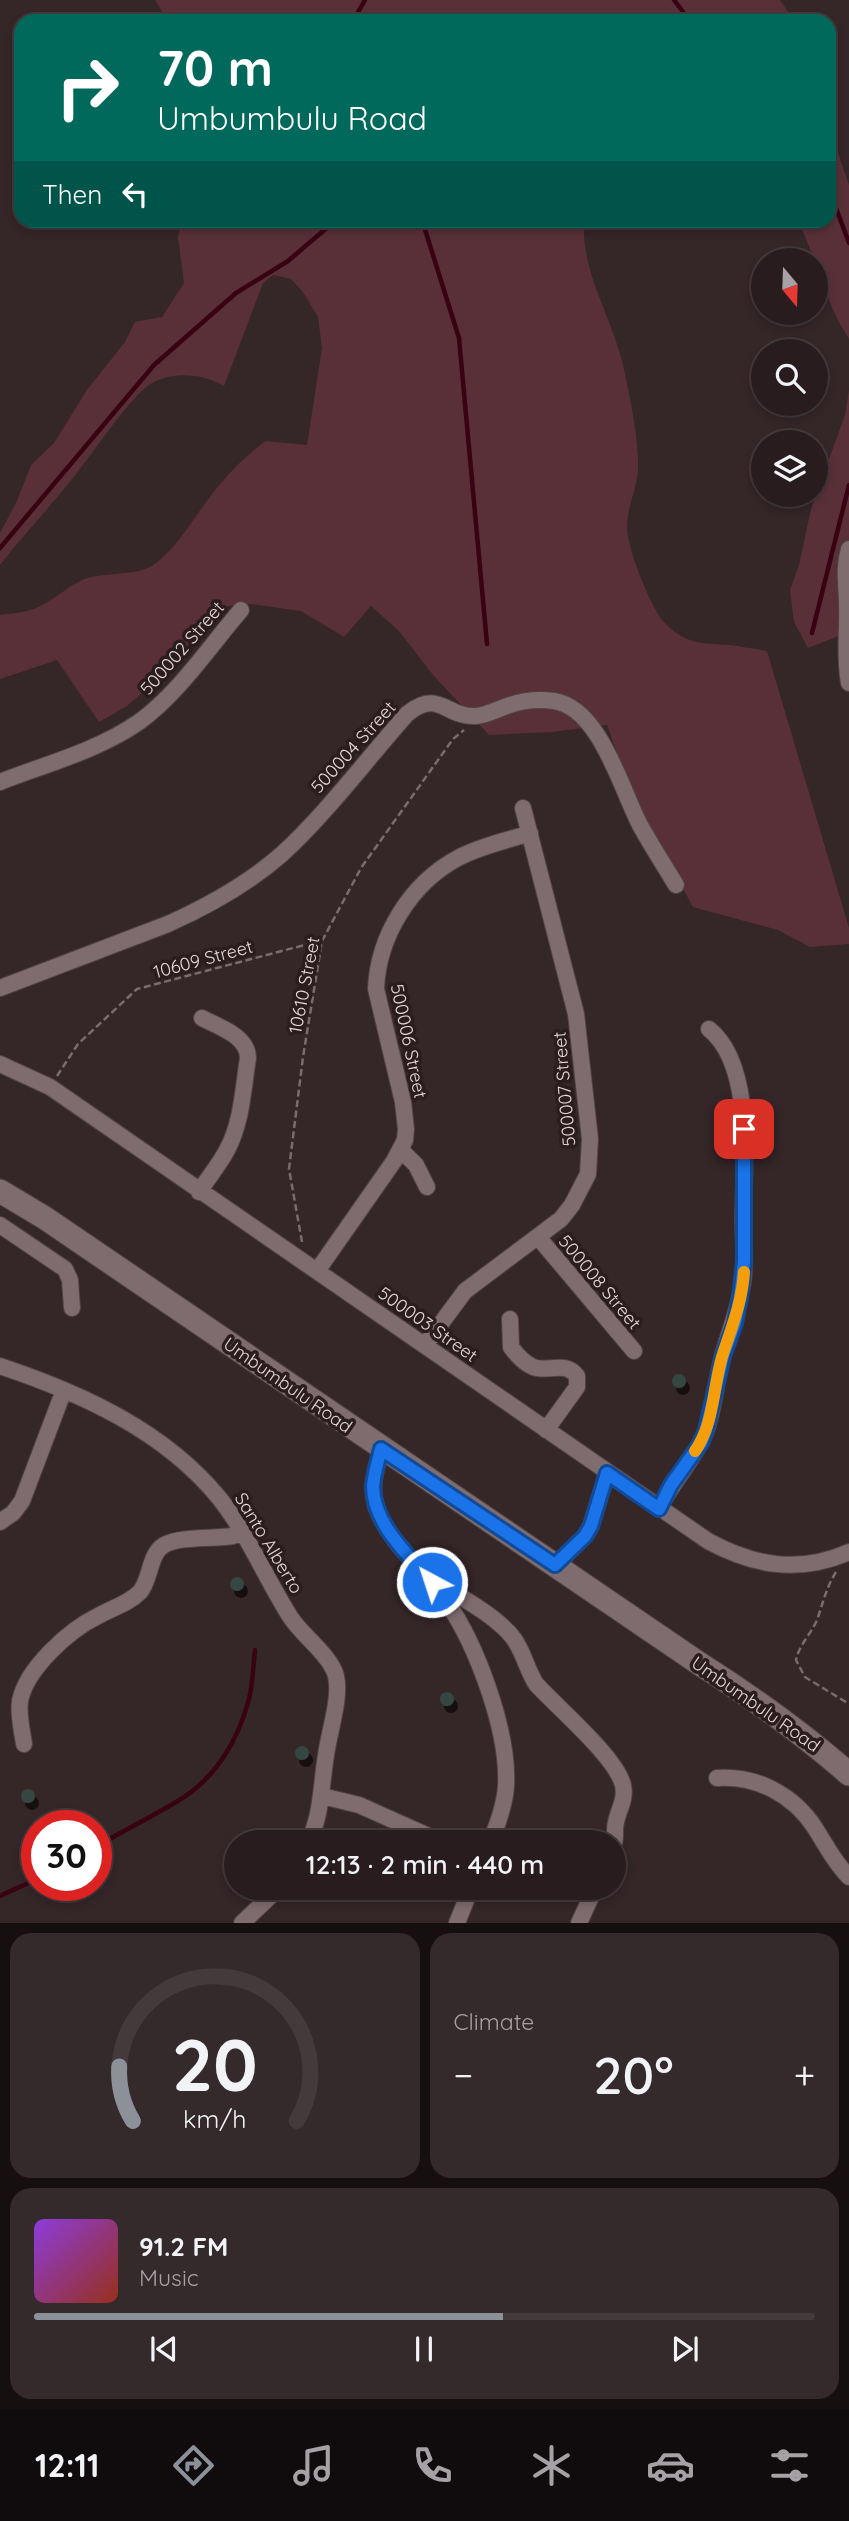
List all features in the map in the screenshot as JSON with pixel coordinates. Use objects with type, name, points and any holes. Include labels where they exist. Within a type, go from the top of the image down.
[{"type":"main road","name":"Umbumbulu Road","points":[[0,1191],[754,1698],[849,1774]]},
{"type":"street","points":[[849,549],[844,574],[847,603],[845,654],[849,683]]},
{"type":"street","name":"500002 Street","points":[[0,782],[97,745],[139,721],[175,688],[241,610]]},
{"type":"street","points":[[478,716],[520,702],[556,701],[576,709],[597,736],[641,826],[676,885]]},
{"type":"street","name":"500004 Street","points":[[0,988],[168,925],[194,913],[246,881],[281,855],[414,708],[430,702],[463,714],[478,716]]},
{"type":"street","name":"500007 Street","points":[[425,1345],[465,1291],[561,1219],[580,1191],[587,1174],[590,1139],[576,1014],[523,808]]},
{"type":"street","name":"500006 Street","points":[[311,1267],[401,1150],[406,1129],[403,1101],[376,989],[376,970],[384,940],[410,900],[442,868],[476,850],[530,833]]},
{"type":"street","points":[[199,1192],[232,1138],[241,1108],[248,1058],[244,1042],[202,1018]]},
{"type":"street","points":[[659,1509],[671,1485],[701,1443],[706,1430],[723,1356],[735,1323],[743,1278],[744,1111],[730,1062],[719,1037],[709,1029]]},
{"type":"street","name":"500003 Street","points":[[0,1064],[50,1087],[708,1542],[751,1561],[783,1566],[828,1560],[848,1553]]},
{"type":"street","points":[[401,1150],[416,1165],[427,1188]]},
{"type":"street","points":[[0,1224],[61,1264],[70,1280],[72,1308]]},
{"type":"street","name":"500008 Street","points":[[538,1237],[634,1351]]},
{"type":"street","points":[[510,1319],[511,1347],[525,1362],[540,1368],[569,1368],[577,1376],[576,1387],[546,1430]]},
{"type":"street","name":"Santo Alberto","points":[[0,1366],[83,1397],[109,1411],[172,1454],[210,1488],[242,1533],[290,1617],[334,1669],[337,1695],[325,1758],[322,1796],[313,1830]]},
{"type":"street","points":[[0,1522],[13,1513],[22,1501],[64,1390]]},
{"type":"street","points":[[381,1449],[374,1477],[376,1505],[390,1532],[447,1602],[484,1676],[502,1742],[506,1788],[494,1830]]},
{"type":"street","points":[[555,1565],[585,1536],[591,1526],[607,1473]]},
{"type":"street","points":[[24,1744],[20,1702],[25,1684],[74,1629],[122,1605],[141,1591],[158,1551],[164,1545],[242,1533]]},
{"type":"street","points":[[432,1582],[458,1595],[508,1632],[520,1649],[536,1684],[608,1758],[618,1773],[624,1800],[615,1830]]},
{"type":"street","points":[[717,1778],[752,1780],[786,1798],[805,1815],[837,1866],[849,1877]]},
{"type":"street","points":[[322,1796],[359,1805],[415,1830]]},
{"type":"street","points":[[242,1923],[266,1900]]},
{"type":"street","points":[[457,1923],[466,1900]]},
{"type":"street","points":[[579,1923],[590,1900]]},
{"type":"path","name":"10610 Street","points":[[311,1267],[289,1169],[303,1057],[322,941],[361,867],[453,739],[478,716]]},
{"type":"path","name":"10609 Street","points":[[50,1087],[78,1044],[137,989],[322,941]]},
{"type":"path","points":[[848,1553],[827,1586],[817,1618],[796,1660],[805,1677],[849,1704]]},
{"type":"shaded area","points":[[155,0],[780,0],[789,14],[164,14]]},
{"type":"shaded area","points":[[836,148],[849,185],[849,339],[828,298],[828,248],[810,248],[801,228],[836,228]]},
{"type":"shaded area","points":[[180,228],[584,228],[587,259],[619,350],[634,419],[638,469],[627,527],[640,576],[663,621],[679,635],[702,643],[767,651],[849,928],[849,944],[810,947],[778,930],[693,907],[632,795],[607,725],[552,732],[489,735],[433,675],[399,631],[371,606],[344,637],[301,611],[251,604],[228,606],[155,682],[127,706],[99,722],[57,660],[0,679],[0,615],[35,608],[91,577],[148,568],[183,535],[219,485],[266,441],[307,445],[322,348],[318,317],[303,292],[291,279],[273,275],[263,283],[224,386],[198,377],[179,376],[161,379],[144,389],[0,565],[0,533],[16,503],[31,465],[54,443],[87,390],[125,342],[135,322],[162,317],[184,283],[178,237]]},
{"type":"shaded area","points":[[849,390],[849,632],[808,648],[794,622],[790,590],[799,565],[812,507],[828,507],[828,462],[845,415]]},
{"type":"building","points":[[676,1374],[682,1374],[686,1381],[682,1388],[676,1388],[672,1384],[672,1378]]},
{"type":"building","points":[[234,1577],[240,1577],[244,1584],[240,1591],[234,1591],[230,1587],[230,1581]]},
{"type":"building","points":[[444,1692],[450,1692],[454,1699],[450,1706],[444,1706],[440,1702],[440,1696]]},
{"type":"building","points":[[299,1746],[305,1746],[309,1753],[305,1760],[299,1760],[295,1756],[295,1750]]},
{"type":"building","points":[[25,1789],[31,1789],[35,1796],[31,1803],[25,1803],[21,1799],[21,1793]]},
{"type":"waterway","points":[[357,14],[365,0]]},
{"type":"waterway","points":[[674,0],[685,14]]},
{"type":"waterway","points":[[836,208],[849,243]]},
{"type":"waterway","points":[[0,548],[154,365],[236,293],[288,261],[327,228]]},
{"type":"waterway","points":[[425,228],[459,338],[487,644]]},
{"type":"waterway","points":[[812,633],[849,485]]},
{"type":"waterway","points":[[112,1838],[190,1793],[223,1758],[238,1730],[249,1699],[255,1650]]},
{"type":"waterway","points":[[0,1896],[21,1886]]},
{"type":"slow traffic","points":[[695,1451],[706,1430],[723,1356],[735,1323],[744,1272]]},
{"type":"route","points":[[432,1582],[390,1532],[376,1505],[374,1477],[381,1449],[555,1565],[585,1536],[591,1526],[607,1473],[659,1509],[671,1485],[701,1443],[723,1356],[735,1323],[744,1261],[744,1129]]}]
